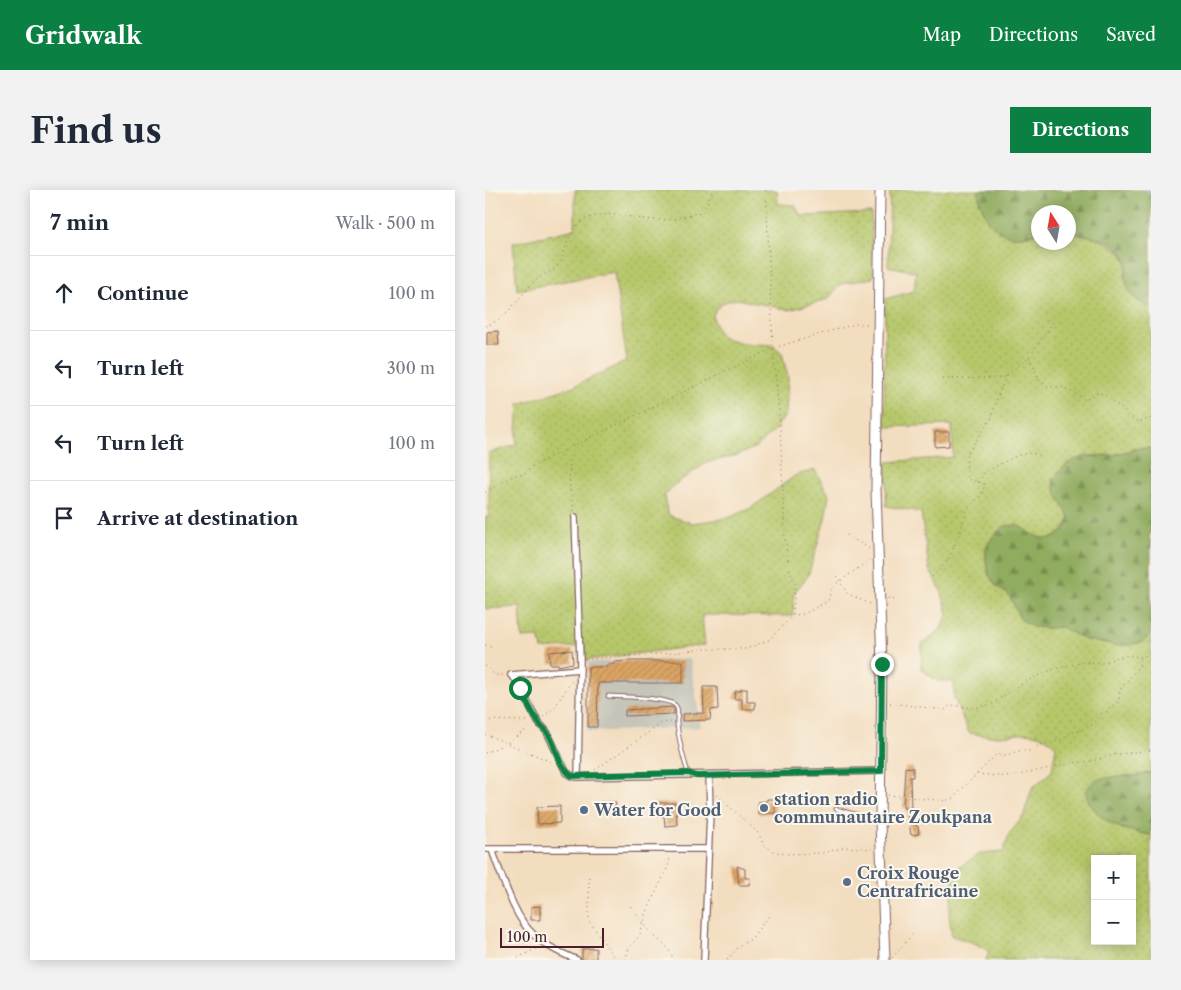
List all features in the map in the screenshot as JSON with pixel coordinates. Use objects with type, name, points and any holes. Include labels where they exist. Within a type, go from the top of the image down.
[{"type":"main road","points":[[880,190],[876,490],[882,702],[880,822],[885,960]]},
{"type":"street","points":[[575,517],[581,777]]},
{"type":"street","points":[[511,675],[580,669]]},
{"type":"street","points":[[511,675],[517,681],[537,722],[547,732],[562,766],[572,776],[688,773],[697,776],[881,771]]},
{"type":"street","points":[[705,960],[710,812],[709,775]]},
{"type":"street","points":[[577,960],[557,952],[532,934],[519,916],[488,849],[708,848]]},
{"type":"lane","points":[[608,696],[660,698],[671,702],[677,707],[676,721],[681,750],[688,773]]},
{"type":"lane","points":[[836,809],[880,822]]},
{"type":"path","points":[[485,326],[512,309],[538,278],[551,272],[559,262],[570,235],[579,224],[592,217],[606,214],[660,220],[689,215],[703,211],[713,190]]},
{"type":"path","points":[[579,660],[673,653],[700,649],[746,649],[769,640],[793,615],[795,584],[789,569],[785,537],[780,425],[773,348],[766,190]]},
{"type":"path","points":[[943,379],[1003,378],[1029,357],[1054,321]]},
{"type":"path","points":[[485,492],[515,475],[524,475],[531,467],[773,348],[855,324],[878,324]]},
{"type":"path","points":[[1029,357],[1040,381],[1049,387],[1063,387],[1085,400],[1098,392],[1107,396],[1130,417],[1139,422],[1151,418]]},
{"type":"path","points":[[932,578],[947,562],[961,530],[967,509],[981,496],[985,484],[968,479],[967,454],[991,419],[998,395],[1007,375]]},
{"type":"path","points":[[575,517],[570,489],[571,454],[577,445]]},
{"type":"path","points":[[978,482],[985,472],[1018,455],[1030,453],[1040,456]]},
{"type":"path","points":[[793,615],[804,614],[827,601],[832,587],[879,554],[847,535]]},
{"type":"path","points":[[836,576],[849,594],[880,609]]},
{"type":"path","points":[[485,645],[494,648]]},
{"type":"path","points":[[882,702],[945,710],[951,705],[974,708],[990,705],[1025,682],[1054,669],[1084,662],[1103,663],[1115,658],[1131,655],[1140,658],[1151,653]]},
{"type":"path","points":[[881,794],[946,801],[953,798],[996,754],[1006,755],[1019,751],[1033,751],[1039,745],[1062,740],[1071,732],[1077,732],[1086,728],[1100,718],[1101,714],[1108,711],[1119,700],[1120,690],[1139,666],[1140,658]]},
{"type":"path","points":[[485,666],[495,675],[511,675]]},
{"type":"path","points":[[485,720],[537,722]]},
{"type":"path","points":[[581,777],[662,723],[676,721]]},
{"type":"path","points":[[485,734],[562,766]]},
{"type":"path","points":[[977,774],[1011,777],[1071,763],[1151,750]]},
{"type":"path","points":[[709,787],[759,834],[763,844],[773,851],[786,854],[822,853],[846,847],[881,849]]},
{"type":"path","points":[[625,960],[629,948],[640,935],[647,912],[669,864],[670,856],[681,849]]},
{"type":"path","points":[[589,877],[589,921],[616,960]]},
{"type":"path","points":[[630,906],[652,934],[668,948],[674,960]]},
{"type":"path","points":[[727,960],[739,946],[751,939],[769,916]]},
{"type":"path","points":[[890,960],[915,931]]},
{"type":"path","points":[[513,960],[545,943]]},
{"type":"shaded area","points":[[690,659],[701,727],[587,732],[588,662]]},
{"type":"green space","points":[[575,190],[777,190],[778,204],[795,205],[801,216],[871,213],[873,278],[840,284],[828,299],[790,310],[737,299],[724,302],[715,310],[713,316],[716,328],[724,338],[743,343],[773,345],[782,353],[788,377],[786,414],[775,430],[756,447],[738,455],[706,463],[674,485],[665,495],[668,514],[673,517],[692,523],[728,518],[751,508],[796,475],[815,470],[829,495],[825,519],[808,576],[794,593],[793,616],[702,615],[705,645],[585,660],[585,646],[542,649],[539,637],[522,638],[520,607],[485,609],[485,518],[489,516],[489,453],[516,445],[519,404],[574,386],[627,361],[614,272],[517,290],[513,243],[575,229]]},
{"type":"green space","points":[[890,190],[978,190],[980,203],[1021,236],[1031,234],[1031,250],[1076,250],[1076,234],[1095,237],[1119,250],[1127,262],[1125,276],[1137,300],[1151,308],[1151,448],[1139,448],[1113,455],[1084,456],[1056,493],[1070,517],[1060,534],[1054,538],[1041,538],[1017,526],[986,548],[986,561],[989,575],[996,586],[1009,595],[1021,620],[1047,628],[1061,627],[1086,640],[1142,642],[1151,634],[1151,772],[1135,776],[1121,776],[1122,829],[1151,835],[1151,960],[986,960],[989,951],[974,943],[952,936],[949,915],[954,870],[980,854],[1003,852],[1009,834],[1023,817],[1032,788],[1052,771],[1056,746],[1040,736],[1032,734],[992,736],[969,733],[954,698],[954,681],[937,681],[921,669],[922,644],[940,630],[948,614],[942,593],[929,569],[921,512],[886,506],[887,462],[953,457],[952,425],[884,427],[885,299],[914,291],[916,272],[888,266]]},
{"type":"green space","points":[[978,190],[1151,190],[1151,308],[1130,292],[1125,276],[1127,263],[1117,247],[1102,239],[1076,234],[1076,205],[1031,205],[1031,234],[1011,236],[1000,232],[990,223],[981,203]]},
{"type":"green space","points":[[1139,448],[1151,448],[1151,529],[1149,538],[1151,543],[1151,634],[1143,642],[1115,645],[1086,640],[1061,627],[1034,627],[1021,620],[1009,595],[996,586],[989,575],[986,548],[993,536],[1004,526],[1017,525],[1041,539],[1054,538],[1065,530],[1070,518],[1056,493],[1053,480],[1067,464],[1079,458],[1115,454]]},
{"type":"green space","points":[[1151,772],[1151,835],[1129,831],[1111,823],[1102,818],[1089,802],[1085,791],[1096,780]]},
{"type":"building","points":[[498,331],[499,345],[487,345],[487,332]]},
{"type":"building","points":[[935,432],[949,432],[949,446],[935,447]]},
{"type":"building","points":[[572,650],[573,663],[558,666],[558,664],[550,664],[549,652]]},
{"type":"building","points":[[627,661],[683,661],[683,683],[598,683],[597,727],[588,727],[588,667],[607,667],[607,664]]},
{"type":"building","points":[[703,687],[717,687],[718,709],[711,710],[710,720],[682,721],[682,714],[704,713]]},
{"type":"building","points":[[741,689],[747,689],[747,702],[755,702],[755,709],[742,709],[742,699],[734,699],[735,691],[741,691]]},
{"type":"building","points":[[672,707],[674,714],[625,716],[625,710]]},
{"type":"building","points":[[905,767],[913,768],[913,777],[910,777],[911,808],[903,808]]},
{"type":"building","points":[[767,799],[775,799],[775,813],[758,814],[758,802],[767,801]]},
{"type":"building","points":[[615,802],[615,812],[599,813],[599,803]]},
{"type":"building","points":[[653,803],[676,803],[677,825],[665,826],[664,816],[654,816]]},
{"type":"building","points":[[560,806],[560,823],[538,824],[537,807]]},
{"type":"building","points":[[907,809],[915,809],[916,826],[918,826],[919,834],[911,835]]},
{"type":"building","points":[[737,866],[745,869],[745,878],[750,878],[749,885],[739,885]]},
{"type":"building","points":[[540,906],[540,920],[531,920],[531,907]]},
{"type":"building","points":[[596,948],[596,959],[582,960],[582,949]]},
{"type":"waterway","points":[[1148,190],[1151,193]]},
{"type":"place","name":"station radio communautaire Zoukpana","points":[[764,808]]},
{"type":"place","name":"Water for Good","points":[[584,810]]},
{"type":"place","name":"Croix Rouge Centrafricaine","points":[[847,882]]},
{"type":"route","points":[[520,688],[537,722],[547,732],[552,741],[562,766],[572,776],[688,773],[697,776],[881,771],[882,664]]}]
